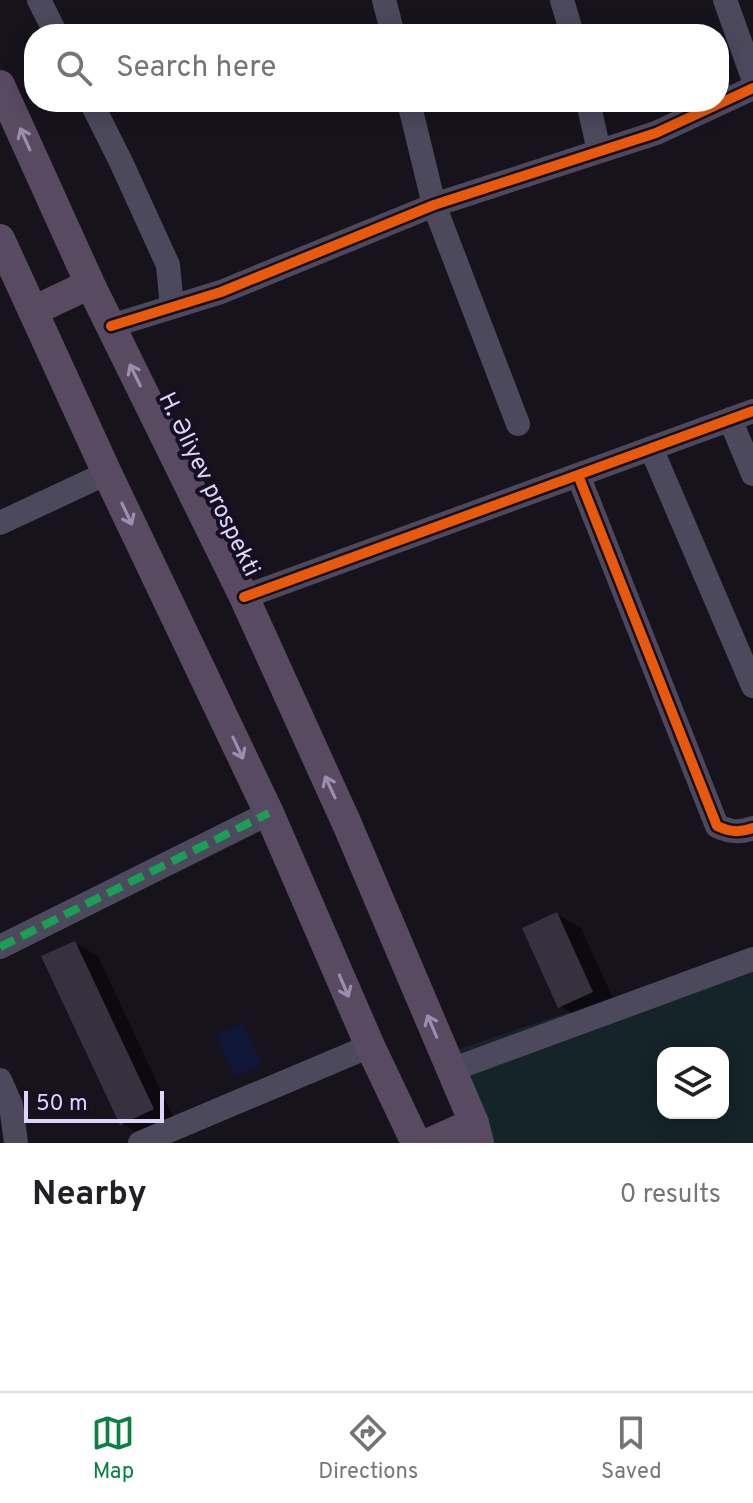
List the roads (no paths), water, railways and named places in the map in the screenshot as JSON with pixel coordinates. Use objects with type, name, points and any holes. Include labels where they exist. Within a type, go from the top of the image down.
[{"type":"main road","name":"H. Əliyev prospekti","points":[[0,85],[90,284],[244,597],[347,824],[476,1133]]},
{"type":"main road","points":[[0,239],[107,473],[269,813],[370,1046],[416,1143]]},
{"type":"main road","points":[[33,311],[90,284]]},
{"type":"main road","points":[[429,1143],[476,1133]]},
{"type":"street","points":[[39,0],[51,24]]},
{"type":"street","points":[[384,0],[390,24]]},
{"type":"street","points":[[562,0],[569,24]]},
{"type":"street","points":[[725,0],[753,78]]},
{"type":"street","points":[[729,99],[753,88]]},
{"type":"street","points":[[96,112],[168,265],[172,307]]},
{"type":"street","points":[[411,112],[434,205],[518,424]]},
{"type":"street","points":[[590,112],[599,151]]},
{"type":"street","points":[[111,326],[221,292],[434,205],[656,133],[701,112]]},
{"type":"street","points":[[244,597],[742,415],[753,474]]},
{"type":"street","points":[[651,448],[753,686]]},
{"type":"street","points":[[0,523],[107,473]]},
{"type":"street","points":[[578,475],[717,826],[743,832],[753,828]]},
{"type":"street","points":[[0,947],[269,813]]},
{"type":"street","points":[[451,1070],[753,959]]},
{"type":"street","points":[[140,1143],[370,1046]]},
{"type":"street","points":[[0,1080],[11,1105],[16,1143]]},
{"type":"water","points":[[243,1023],[262,1064],[235,1077],[216,1035]]}]
